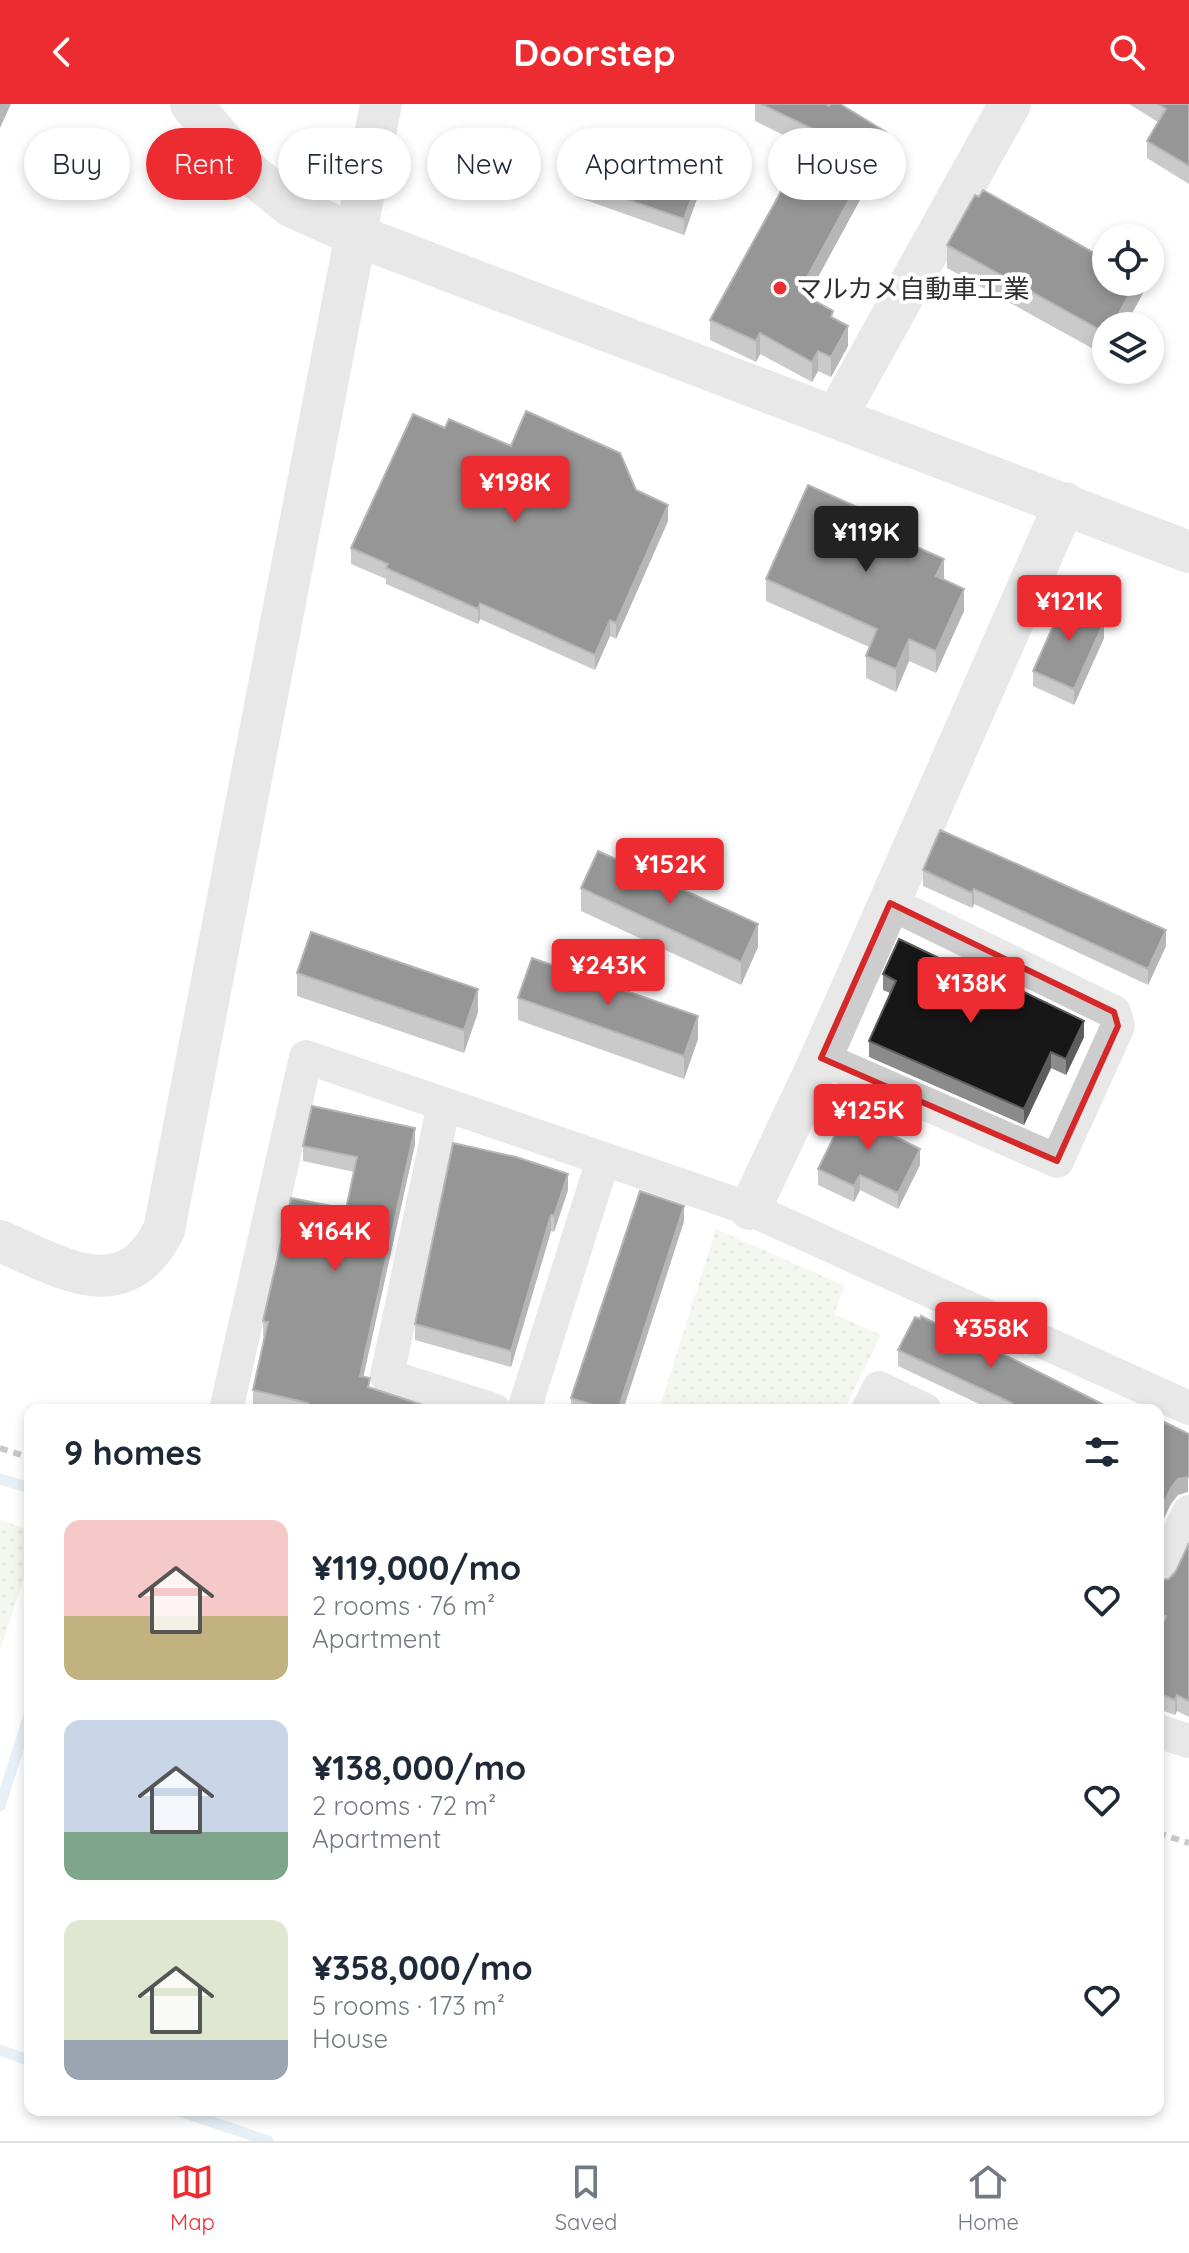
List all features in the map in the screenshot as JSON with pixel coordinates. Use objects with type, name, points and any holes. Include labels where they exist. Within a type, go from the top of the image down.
[{"type":"street","points":[[191,104],[251,174],[291,206],[355,235],[1189,552]]},
{"type":"street","points":[[0,1241],[71,1272],[105,1278],[131,1269],[152,1254],[164,1230],[381,104]]},
{"type":"street","points":[[836,417],[1010,104]]},
{"type":"street","points":[[750,1209],[821,1058],[1065,503]]},
{"type":"street","points":[[821,1058],[1057,1161],[1118,1026],[1114,1012],[890,903]]},
{"type":"street","points":[[227,1404],[306,1057],[750,1209],[1189,1408]]},
{"type":"street","points":[[444,1104],[387,1376],[475,1404]]},
{"type":"street","points":[[526,1404],[603,1160]]},
{"type":"street","points":[[871,1404],[879,1388],[912,1404]]},
{"type":"street","points":[[1164,1565],[1189,1512]]},
{"type":"street","points":[[1164,1733],[1189,1741]]},
{"type":"highlighted area","points":[[890,903],[1114,1012],[1118,1026],[1057,1161],[821,1058]]},
{"type":"green space","points":[[716,1229],[845,1286],[834,1314],[881,1335],[847,1404],[661,1404]]},
{"type":"green space","points":[[0,1520],[24,1528],[24,1578],[0,1650]]},
{"type":"building","points":[[761,104],[840,104],[879,128],[811,128]]},
{"type":"building","points":[[1158,104],[1189,104],[1189,166],[1147,141],[1166,109]]},
{"type":"building","points":[[983,190],[1092,252],[1092,296],[1128,296],[1120,312],[1092,312],[1092,325],[947,245],[975,195],[979,197]]},
{"type":"building","points":[[629,200],[691,200],[684,219]]},
{"type":"building","points":[[776,200],[849,200],[799,292],[833,311],[831,317],[848,326],[831,357],[818,351],[812,362],[760,333],[756,341],[710,320]]},
{"type":"building","points":[[526,411],[620,453],[636,490],[668,505],[616,623],[610,620],[595,655],[480,603],[478,609],[386,568],[388,564],[351,548],[413,414],[445,428],[449,419],[511,446]]},
{"type":"building","points":[[808,485],[908,530],[903,541],[944,559],[936,576],[964,589],[936,651],[909,639],[896,669],[866,656],[877,629],[766,579]]},
{"type":"building","points":[[1067,595],[1093,606],[1089,615],[1104,622],[1074,689],[1033,671]]},
{"type":"building","points":[[940,830],[1166,930],[1148,969],[974,889],[972,893],[923,870]]},
{"type":"building","points":[[598,851],[758,924],[741,962],[581,888]]},
{"type":"building","points":[[311,932],[478,989],[464,1030],[297,973]]},
{"type":"building","points":[[899,939],[968,972],[970,966],[1084,1021],[1066,1059],[1051,1052],[1024,1109],[869,1041],[896,981],[883,974]]},
{"type":"building","points":[[532,958],[698,1016],[684,1056],[518,998]]},
{"type":"building","points":[[850,1104],[885,1122],[880,1129],[920,1149],[898,1193],[860,1175],[854,1186],[818,1169]]},
{"type":"building","points":[[312,1106],[415,1128],[360,1376],[370,1378],[368,1387],[420,1404],[308,1404],[253,1390],[268,1322],[263,1321],[291,1198],[346,1209],[357,1157],[303,1146]]},
{"type":"building","points":[[453,1143],[516,1157],[568,1174],[554,1216],[551,1215],[511,1351],[415,1324]]},
{"type":"building","points":[[640,1191],[684,1206],[620,1404],[590,1404],[571,1398]]},
{"type":"building","points":[[921,1316],[975,1344],[977,1341],[1102,1404],[1012,1404],[898,1350],[915,1317],[920,1319]]},
{"type":"building","points":[[1164,1422],[1189,1434],[1189,1477],[1178,1479],[1164,1503]]},
{"type":"building","points":[[1189,1543],[1189,1701],[1177,1695],[1175,1700],[1164,1695],[1164,1579],[1169,1579]]},
{"type":"waterway","points":[[0,1479],[24,1486]]},
{"type":"waterway","points":[[0,1806],[24,1731]]},
{"type":"waterway","points":[[0,2050],[24,2059]]},
{"type":"waterway","points":[[195,2116],[268,2141]]},
{"type":"railway","points":[[0,1448],[24,1456]]},
{"type":"railway","points":[[1164,1835],[1189,1843]]},
{"type":"place","name":"マルカメ自動車工業","points":[[780,288]]}]
